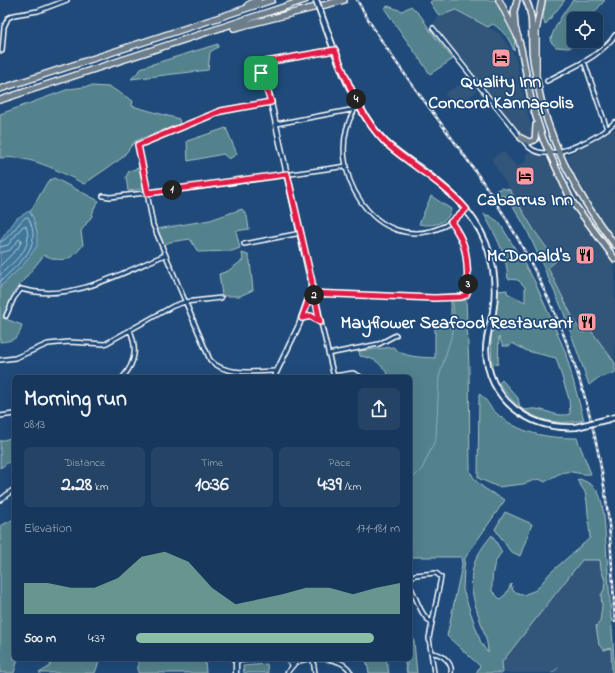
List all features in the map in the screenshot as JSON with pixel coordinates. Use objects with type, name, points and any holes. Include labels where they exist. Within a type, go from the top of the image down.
[{"type":"highway","points":[[215,19],[258,0]]},
{"type":"highway","points":[[0,89],[272,0]]},
{"type":"highway","points":[[0,100],[305,0]]},
{"type":"highway","points":[[189,39],[344,0]]},
{"type":"highway","points":[[499,0],[518,37]]},
{"type":"highway","points":[[517,0],[514,21],[535,114],[537,132],[536,140],[529,142],[521,138]]},
{"type":"highway","points":[[526,0],[531,15],[532,52],[545,120],[558,152],[584,199],[615,245]]},
{"type":"highway","points":[[536,76],[536,31],[542,0]]},
{"type":"highway","points":[[535,114],[549,153],[575,207],[615,259]]},
{"type":"main road","points":[[316,0],[357,110],[386,142],[444,186],[466,209],[483,237],[493,272],[494,302],[486,351],[490,371],[495,385],[507,402],[525,416],[547,426],[576,427],[615,417]]},
{"type":"street","points":[[2,51],[4,27],[8,18],[14,15],[38,11],[67,0]]},
{"type":"street","points":[[433,28],[532,150],[549,153],[558,152],[577,145],[607,129],[615,122]]},
{"type":"street","points":[[547,80],[584,61],[606,46],[615,35]]},
{"type":"street","points":[[333,375],[312,293],[312,282],[271,102],[261,73],[262,65],[266,62],[335,50]]},
{"type":"street","points":[[584,61],[607,129]]},
{"type":"street","points":[[271,102],[221,111],[138,145],[153,225],[210,361],[216,366],[233,371],[277,371]]},
{"type":"street","points":[[276,124],[357,110]]},
{"type":"street","points":[[357,110],[348,122],[344,139],[347,166],[350,182],[357,197],[373,216],[390,227],[409,232],[417,232],[439,228],[451,222],[466,209]]},
{"type":"street","points":[[103,196],[110,197],[148,193],[347,166]]},
{"type":"street","points":[[312,293],[434,298],[461,297],[467,293],[465,246],[461,236],[451,222]]},
{"type":"street","points":[[244,244],[301,233]]},
{"type":"street","points":[[6,316],[14,298],[21,289],[42,293],[74,291],[165,255]]},
{"type":"street","points":[[275,375],[312,293]]},
{"type":"street","points":[[0,360],[15,358],[48,344],[69,342],[105,344],[158,313],[185,302],[221,298]]},
{"type":"street","points":[[302,318],[311,316],[320,322]]},
{"type":"street","points":[[124,375],[131,366],[135,355],[130,330]]},
{"type":"street","points":[[328,354],[379,344],[396,335]]},
{"type":"street","points":[[344,375],[353,373],[357,375]]},
{"type":"street","points":[[0,416],[12,414]]},
{"type":"street","points":[[0,500],[12,491]]},
{"type":"street","points":[[412,577],[415,575],[436,573],[441,577],[429,643],[434,673]]},
{"type":"street","points":[[412,590],[425,617],[432,622]]},
{"type":"street","points":[[431,653],[440,655],[448,662],[452,668],[451,673]]},
{"type":"street","points":[[236,661],[236,673]]},
{"type":"street","points":[[288,661],[292,665]]},
{"type":"street","points":[[286,673],[292,665],[299,661]]},
{"type":"street","points":[[313,661],[315,673]]},
{"type":"street","points":[[322,661],[341,663],[351,673]]},
{"type":"shaded area","points":[[456,10],[499,33],[515,56],[533,136],[529,138],[521,134],[433,23],[439,16]]},
{"type":"shaded area","points":[[468,80],[477,91],[459,105],[458,110],[444,93]]},
{"type":"shaded area","points":[[615,129],[615,188],[609,192],[615,189],[615,266],[613,268],[615,270],[615,363],[590,329],[583,333],[576,324],[548,268],[556,260],[534,230],[491,159],[503,151],[517,167],[526,161],[526,154],[528,153],[546,157],[566,196],[578,182],[568,159],[568,155]]},
{"type":"shaded area","points":[[582,560],[609,560],[615,673],[503,673],[501,662]]},
{"type":"green space","points":[[433,0],[500,0],[515,38],[514,51],[506,36],[493,24],[488,27],[456,10],[439,16],[430,2]]},
{"type":"green space","points":[[546,0],[565,0],[545,25],[543,17]]},
{"type":"green space","points":[[573,0],[605,0],[595,12],[567,12],[567,48],[556,47],[550,41],[554,30]]},
{"type":"green space","points":[[388,6],[402,11],[411,6],[421,16],[431,32],[453,59],[430,74],[384,8]]},
{"type":"green space","points":[[218,44],[218,47],[210,52],[208,70],[131,79],[143,67]]},
{"type":"green space","points":[[91,86],[110,87],[133,101],[132,106],[179,119],[180,124],[135,141],[122,158],[84,184],[54,169],[33,161],[0,158],[0,114],[69,89]]},
{"type":"green space","points":[[226,128],[237,154],[229,159],[223,154],[188,161],[187,141]]},
{"type":"green space","points":[[141,167],[144,189],[128,191],[126,177],[129,171]]},
{"type":"green space","points":[[54,178],[99,201],[94,208],[92,216],[81,231],[83,245],[79,250],[70,257],[61,260],[44,255],[15,291],[3,318],[22,325],[21,330],[12,340],[0,342],[0,287],[24,264],[33,218],[30,212],[48,181]]},
{"type":"green space","points":[[501,188],[510,190],[534,230],[556,261],[548,268],[576,324],[583,333],[590,329],[615,363],[615,373],[598,378],[589,385],[563,311],[527,230],[509,199],[505,196],[498,196],[495,191]]},
{"type":"green space","points":[[431,196],[451,209],[450,214],[443,221],[434,225],[419,224]]},
{"type":"green space","points":[[242,209],[247,216],[249,229],[236,231],[240,248],[232,251],[198,252],[190,239],[170,242],[164,245],[157,229],[210,220]]},
{"type":"green space","points":[[484,214],[499,222],[534,280],[565,351],[584,420],[558,422],[546,420],[523,410],[536,409],[561,415],[570,414],[569,399],[556,358],[527,351],[512,343],[510,346],[503,346],[499,337],[498,364],[492,365],[491,337],[498,291],[507,290],[507,293],[525,302],[525,287],[518,280],[508,279],[503,253]]},
{"type":"green space","points":[[242,253],[248,255],[250,261],[253,290],[240,296],[222,296],[219,274],[228,271],[243,260]]},
{"type":"green space","points":[[451,300],[466,300],[469,367],[470,471],[480,485],[505,500],[465,558],[463,590],[481,643],[488,653],[487,642],[473,598],[472,587],[473,567],[483,546],[492,535],[502,552],[494,565],[492,580],[492,591],[500,599],[506,594],[511,584],[513,591],[523,595],[536,590],[550,573],[590,538],[585,492],[577,480],[580,479],[592,485],[596,489],[603,509],[615,673],[612,673],[611,648],[604,650],[599,645],[596,626],[600,622],[602,606],[601,595],[604,590],[605,581],[600,560],[582,560],[502,662],[503,673],[476,673],[480,666],[447,636],[462,565],[461,557],[412,557],[412,375],[388,375],[378,362],[360,356],[359,351],[393,347],[397,351],[407,355],[435,358],[435,327],[451,326]]},
{"type":"green space","points":[[502,380],[518,398],[520,407],[507,394],[499,383]]},
{"type":"green space","points":[[479,394],[484,397],[493,410],[504,419],[523,430],[544,436],[577,438],[591,474],[565,472],[545,482],[539,479],[523,484],[498,487],[478,478]]},
{"type":"green space","points":[[12,438],[12,460],[0,468],[0,441]]},
{"type":"green space","points":[[505,512],[532,524],[520,556],[510,551],[495,529]]},
{"type":"green space","points":[[12,520],[12,661],[17,661],[14,673],[0,673],[0,526]]},
{"type":"green space","points":[[412,634],[417,673],[407,673],[404,661],[412,661]]},
{"type":"green space","points":[[53,661],[99,661],[95,673],[39,673],[49,667]]},
{"type":"green space","points":[[138,661],[205,661],[206,673],[138,673]]},
{"type":"green space","points":[[366,661],[386,661],[389,673],[369,673]]},
{"type":"green space","points":[[267,664],[268,673],[244,673],[243,666]]},
{"type":"water","points":[[29,211],[33,218],[37,232],[37,246],[24,264],[0,287],[0,241],[17,218]]},
{"type":"waterway","points":[[412,479],[422,469],[436,438],[439,377],[455,324],[453,303]]},
{"type":"waterway","points":[[407,661],[407,673]]},
{"type":"waterway","points":[[552,673],[558,668]]},
{"type":"railway","points":[[357,0],[372,26],[406,76],[460,149],[494,199],[538,276],[556,315],[571,355],[595,438],[609,525],[615,622]]},
{"type":"place","name":"Quality Inn Concord Kannapolis","points":[[501,58]]},
{"type":"place","name":"Cabarrus Inn","points":[[525,176]]},
{"type":"place","name":"McDonald's","points":[[585,255]]},
{"type":"place","name":"Mayflower Seafood Restaurant","points":[[587,322]]},
{"type":"route","points":[[261,73],[262,65],[266,62],[327,53],[335,50],[345,76],[360,106],[382,138],[394,150],[444,186],[466,209],[451,222],[461,236],[466,250],[468,290],[466,295],[461,297],[434,298],[405,296],[311,293],[302,318],[309,315],[320,322],[314,293],[311,293],[312,282],[287,174],[148,193],[138,145],[221,111],[236,107],[271,102],[261,73]]}]
